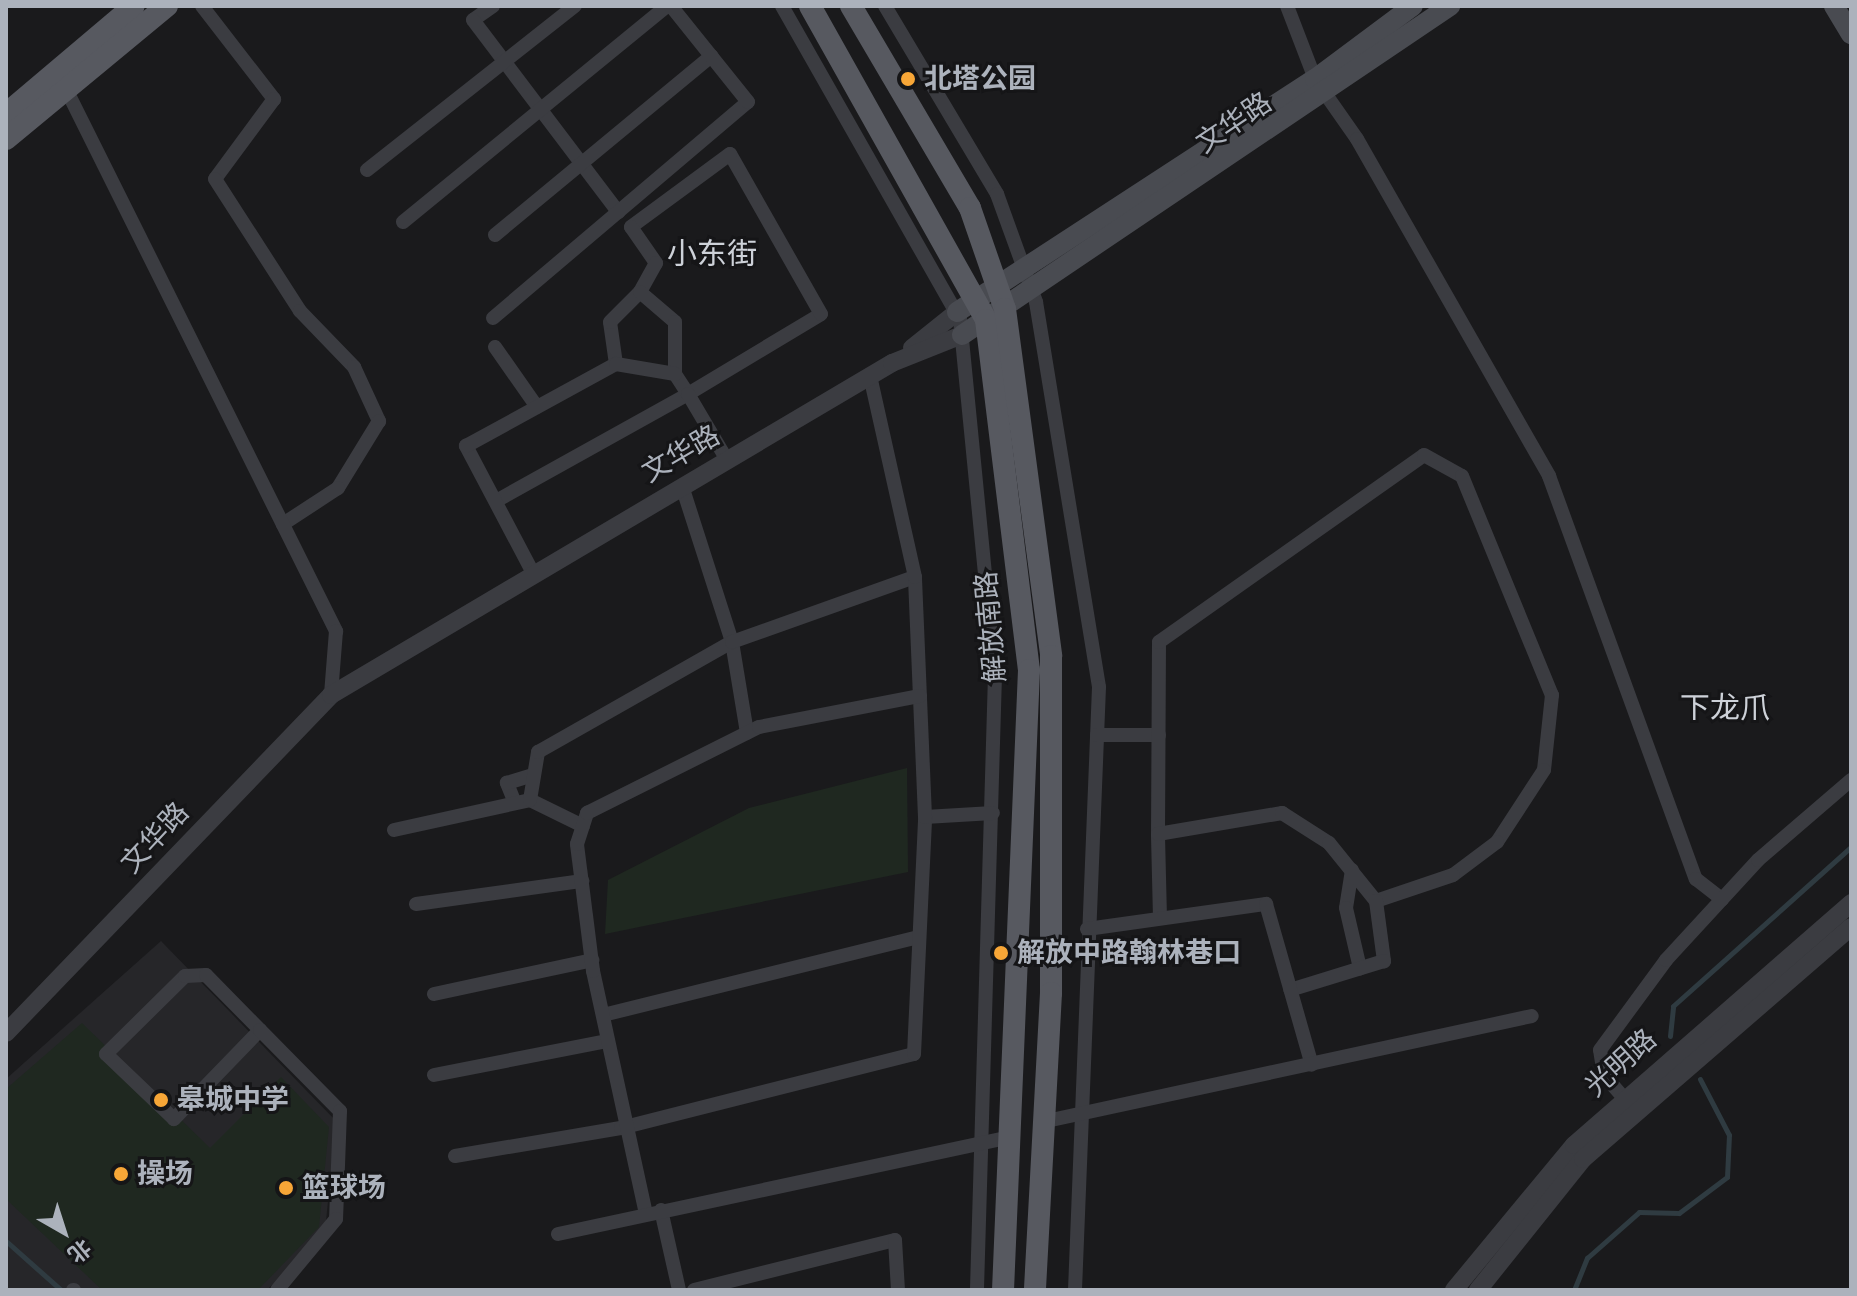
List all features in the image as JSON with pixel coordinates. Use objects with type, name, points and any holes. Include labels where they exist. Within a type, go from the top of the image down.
[{"type":"main road","points":[[6,114],[134,6]]},
{"type":"main road","points":[[6,139],[167,6]]},
{"type":"main road","name":"解放南路","points":[[810,6],[982,310],[1029,670],[1003,1290]]},
{"type":"main road","name":"解放南路","points":[[851,6],[970,208],[1000,286],[1005,309],[1051,656],[1051,993],[1035,1290]]},
{"type":"main road","name":"文华路","points":[[982,310],[1005,309],[1032,293],[1321,86],[1413,6]]},
{"type":"main road","name":"文华路","points":[[962,335],[1000,286],[1450,6]]},
{"type":"main road","points":[[1834,6],[1851,34]]},
{"type":"main road","points":[[957,312],[982,310]]},
{"type":"street","points":[[202,6],[274,99],[215,179],[300,311],[354,367],[379,421],[338,488],[283,524]]},
{"type":"street","points":[[493,6],[473,20],[618,212]]},
{"type":"street","points":[[367,170],[575,6]]},
{"type":"street","points":[[403,222],[669,6],[748,102],[493,318]]},
{"type":"street","points":[[782,6],[957,312],[962,335],[995,675],[985,1143],[977,1290]]},
{"type":"street","points":[[885,6],[997,194],[1032,293],[1099,687],[1075,1290]]},
{"type":"street","points":[[1287,6],[1321,86],[1549,476],[1696,879],[1722,899]]},
{"type":"street","points":[[495,235],[711,56]]},
{"type":"street","points":[[66,89],[336,631],[331,695]]},
{"type":"street","points":[[496,501],[688,394],[821,314],[730,154],[631,227],[656,263],[640,292],[610,322],[616,364]]},
{"type":"street","points":[[640,292],[675,322],[675,374],[727,460]]},
{"type":"street","points":[[892,363],[957,312]]},
{"type":"street","name":"文华路","points":[[6,1033],[331,695],[892,363],[962,335]]},
{"type":"street","points":[[495,347],[537,407]]},
{"type":"street","points":[[533,573],[466,446],[616,364],[675,374]]},
{"type":"street","points":[[455,1156],[627,1126],[914,1054],[925,817],[915,577],[870,376]]},
{"type":"street","points":[[1160,918],[1159,642],[1424,455],[1462,476],[1552,695],[1544,770],[1497,842],[1453,875],[1376,901]]},
{"type":"street","points":[[682,486],[732,642],[747,733]]},
{"type":"street","points":[[522,802],[534,775],[538,752],[732,642],[915,577]]},
{"type":"street","points":[[646,1214],[592,960],[582,881],[583,826],[587,813],[747,733],[920,696]]},
{"type":"street","points":[[1097,735],[1159,735]]},
{"type":"street","points":[[534,775],[507,783],[522,802],[583,826]]},
{"type":"street","points":[[1629,1105],[1604,1075],[1600,1050],[1722,899],[1851,780]]},
{"type":"street","points":[[394,830],[522,802]]},
{"type":"street","points":[[925,817],[993,813]]},
{"type":"street","points":[[1158,834],[1282,813],[1329,843],[1352,870],[1376,901],[1384,961],[1290,990]]},
{"type":"street","points":[[1352,870],[1346,908],[1360,968]]},
{"type":"street","points":[[416,904],[582,881]]},
{"type":"street","name":"光明路","points":[[1478,1290],[1629,1105],[1851,903]]},
{"type":"street","points":[[1087,929],[1266,904],[1312,1065]]},
{"type":"street","name":"光明路","points":[[1454,1290],[1574,1145],[1629,1105],[1851,927]]},
{"type":"street","points":[[603,1015],[919,937]]},
{"type":"street","points":[[434,994],[592,960]]},
{"type":"street","points":[[260,1030],[174,1119],[106,1054],[185,976],[206,975],[340,1111],[336,1219],[277,1290]]},
{"type":"street","points":[[1042,1122],[1532,1016]]},
{"type":"street","points":[[434,1075],[608,1041]]},
{"type":"street","points":[[558,1234],[1009,1137]]},
{"type":"street","points":[[661,1210],[679,1290]]},
{"type":"street","points":[[694,1290],[895,1240],[898,1290]]},
{"type":"shaded area","points":[[907,768],[908,872],[605,934],[608,880],[749,808]]},
{"type":"shaded area","name":"皋城中学","points":[[161,941],[336,1121],[325,1231],[267,1290],[6,1290],[6,1079]]},
{"type":"shaded area","name":"操场","points":[[82,1023],[210,1148],[281,1077],[329,1127],[319,1227],[258,1290],[102,1290],[6,1199],[6,1089]]},
{"type":"waterway","points":[[1670,1036],[1673,1006],[1851,847]]},
{"type":"waterway","points":[[1574,1290],[1587,1258],[1639,1212],[1679,1213],[1727,1177],[1729,1135],[1700,1079]]},
{"type":"waterway","points":[[6,1241],[61,1290]]},
{"type":"place","name":"北塔公园","points":[[908,79]]},
{"type":"place","name":"解放中路翰林巷口","points":[[1001,953]]},
{"type":"place","name":"皋城中学","points":[[161,1100]]},
{"type":"place","name":"操场","points":[[121,1174]]},
{"type":"place","name":"篮球场","points":[[286,1188]]},
{"type":"district","name":"小东街","points":[[712,255]]},
{"type":"district","name":"下龙爪","points":[[1725,709]]}]
